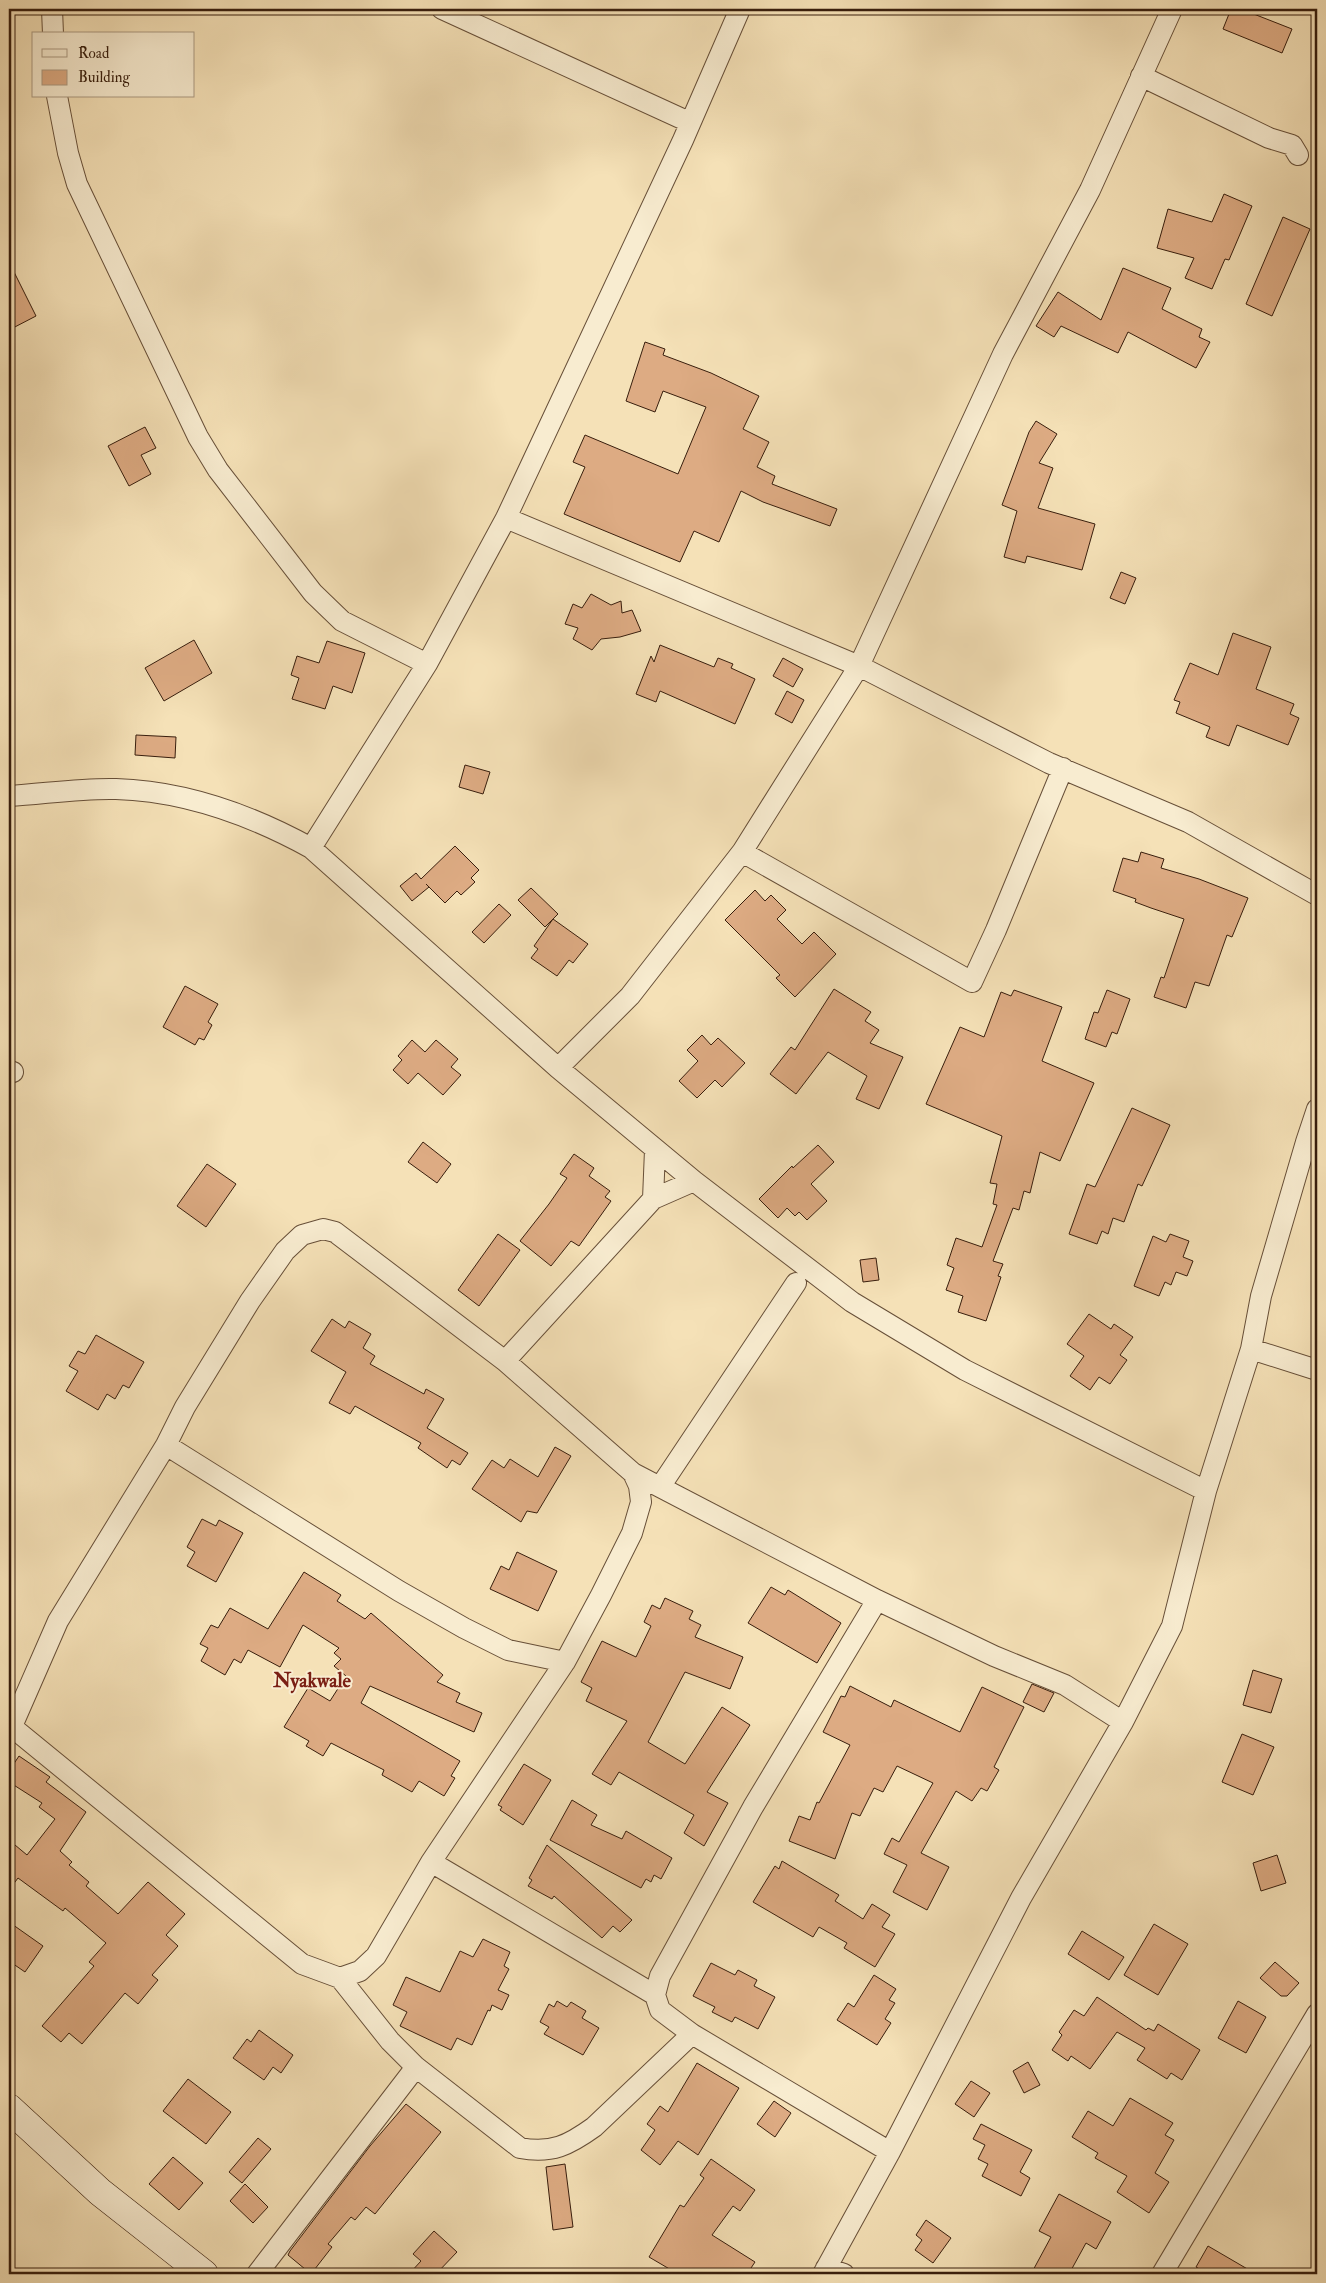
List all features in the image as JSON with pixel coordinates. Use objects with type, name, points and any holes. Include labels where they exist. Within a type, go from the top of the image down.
[{"type":"street","points":[[52,9],[53,32]]},
{"type":"street","points":[[442,9],[689,122]]},
{"type":"street","points":[[311,848],[427,664],[506,518],[683,140],[689,122],[740,9]]},
{"type":"street","points":[[558,1068],[630,996],[742,852],[859,666],[1003,354],[1090,190],[1172,9]]},
{"type":"street","points":[[1142,76],[1269,138],[1292,145],[1298,155]]},
{"type":"street","points":[[57,98],[68,153],[78,184],[198,437],[218,470],[312,593],[342,622],[427,664]]},
{"type":"street","points":[[506,518],[859,666],[1063,768],[1188,822],[1317,895]]},
{"type":"street","points":[[742,852],[972,982],[996,930],[1063,768]]},
{"type":"street","points":[[9,796],[116,789],[187,797],[269,825],[311,848],[558,1068],[655,1150],[852,1302],[965,1370],[1206,1491]]},
{"type":"street","points":[[831,2272],[890,2152],[1021,1898],[1123,1722],[1172,1626],[1206,1491],[1251,1350],[1261,1296],[1312,1144],[1317,1109]]},
{"type":"street","points":[[653,1198],[655,1150]]},
{"type":"street","points":[[505,1361],[653,1198],[694,1181]]},
{"type":"street","points":[[692,2034],[594,2126],[577,2139],[553,2149],[538,2151],[520,2148],[416,2067],[390,2041],[340,1978],[302,1964],[10,1730],[58,1621],[166,1445],[195,1391],[250,1301],[285,1251],[302,1235],[323,1229],[336,1232],[505,1361],[634,1473],[877,1600],[994,1656],[1065,1685],[1123,1722]]},
{"type":"street","points":[[660,1487],[796,1283]]},
{"type":"street","points":[[1251,1350],[1317,1370]]},
{"type":"street","points":[[166,1445],[399,1591],[464,1628],[508,1650],[565,1662]]},
{"type":"street","points":[[340,1978],[360,1971],[376,1956],[431,1862],[565,1662],[632,1533],[641,1502],[639,1486],[634,1473]]},
{"type":"street","points":[[877,1600],[753,1808],[660,1976],[655,1995],[660,2010],[692,2034],[890,2152]]},
{"type":"street","points":[[431,1862],[655,1995]]},
{"type":"street","points":[[1162,2274],[1317,2014]]},
{"type":"street","points":[[257,2274],[416,2067]]},
{"type":"street","points":[[9,2108],[100,2192],[204,2274]]},
{"type":"building","points":[[1231,9],[1241,9],[1292,29],[1282,53],[1223,29]]},
{"type":"building","points":[[1224,194],[1252,206],[1229,260],[1225,259],[1212,289],[1185,278],[1194,258],[1157,248],[1168,209],[1212,222]]},
{"type":"building","points":[[1283,217],[1310,229],[1272,316],[1246,304]]},
{"type":"building","points":[[9,262],[36,316],[9,330]]},
{"type":"building","points":[[1123,268],[1171,288],[1162,309],[1202,329],[1199,337],[1210,342],[1196,368],[1128,332],[1118,353],[1061,326],[1054,337],[1036,326],[1058,292],[1101,320]]},
{"type":"building","points":[[645,342],[665,349],[663,355],[711,373],[759,396],[743,429],[769,442],[757,467],[775,476],[772,484],[837,509],[830,526],[763,502],[741,491],[719,542],[694,531],[680,562],[564,514],[585,467],[573,462],[585,435],[678,474],[706,407],[663,391],[655,412],[626,401]]},
{"type":"building","points":[[1036,421],[1057,434],[1039,463],[1053,468],[1038,508],[1095,524],[1082,570],[1027,556],[1025,563],[1004,557],[1017,511],[1002,505],[1029,432]]},
{"type":"building","points":[[145,427],[156,448],[141,455],[151,474],[129,486],[108,446]]},
{"type":"building","points":[[1121,572],[1136,578],[1125,604],[1110,598]]},
{"type":"building","points":[[591,594],[611,605],[621,601],[622,613],[632,610],[641,631],[620,637],[601,639],[592,650],[573,639],[578,628],[565,624],[573,604],[582,608]]},
{"type":"building","points":[[1233,633],[1271,647],[1256,689],[1294,704],[1290,714],[1299,718],[1288,745],[1237,725],[1229,746],[1206,737],[1210,727],[1176,713],[1180,702],[1174,700],[1190,663],[1218,675]]},
{"type":"building","points":[[194,640],[212,673],[164,701],[145,668]]},
{"type":"building","points":[[327,641],[365,653],[352,693],[333,686],[325,709],[292,699],[299,678],[291,675],[297,656],[319,663]]},
{"type":"building","points":[[660,645],[714,667],[718,658],[733,664],[731,668],[755,679],[735,724],[660,691],[656,702],[636,694],[651,656],[654,662]]},
{"type":"building","points":[[783,658],[803,669],[793,687],[773,676]]},
{"type":"building","points":[[787,691],[804,700],[792,723],[775,714]]},
{"type":"building","points":[[136,735],[176,737],[175,758],[135,755]]},
{"type":"building","points":[[465,765],[490,772],[483,794],[459,787]]},
{"type":"building","points":[[455,846],[479,870],[471,878],[475,882],[461,895],[457,891],[445,903],[429,887],[412,901],[400,886],[416,873],[421,879]]},
{"type":"building","points":[[1141,852],[1164,859],[1161,868],[1199,879],[1248,898],[1232,937],[1227,935],[1209,986],[1195,982],[1186,1008],[1154,997],[1161,977],[1164,978],[1184,919],[1135,902],[1136,899],[1113,891],[1123,858],[1138,862]]},
{"type":"building","points":[[531,888],[558,914],[545,927],[518,900]]},
{"type":"building","points":[[755,890],[765,901],[771,895],[786,910],[777,919],[802,944],[814,932],[836,954],[795,997],[776,978],[780,975],[725,920]]},
{"type":"building","points":[[499,904],[511,915],[484,943],[472,932]]},
{"type":"building","points":[[553,919],[588,944],[573,963],[569,960],[557,976],[531,958],[538,949],[534,946]]},
{"type":"building","points":[[185,986],[218,1004],[208,1022],[212,1025],[204,1040],[199,1038],[195,1045],[163,1027]]},
{"type":"building","points":[[834,989],[871,1012],[865,1021],[879,1030],[870,1043],[903,1057],[879,1109],[856,1099],[867,1076],[828,1052],[796,1094],[770,1074],[791,1047],[795,1050]]},
{"type":"building","points":[[1014,990],[1062,1007],[1042,1061],[1094,1083],[1060,1161],[1040,1152],[1030,1193],[1024,1191],[1019,1210],[1013,1208],[993,1261],[1003,1264],[998,1276],[1001,1277],[986,1321],[958,1312],[963,1296],[946,1290],[954,1268],[947,1265],[956,1238],[982,1247],[997,1205],[993,1204],[997,1184],[990,1183],[1002,1136],[926,1104],[960,1027],[984,1037],[1001,992],[1011,996]]},
{"type":"building","points":[[1107,990],[1130,999],[1117,1034],[1112,1032],[1106,1047],[1085,1039],[1094,1012],[1098,1013]]},
{"type":"building","points":[[702,1035],[711,1045],[718,1038],[745,1063],[722,1087],[715,1080],[697,1098],[679,1081],[698,1061],[687,1050]]},
{"type":"building","points":[[412,1040],[425,1052],[436,1040],[458,1059],[451,1067],[461,1075],[443,1095],[418,1073],[408,1084],[393,1070],[402,1060],[398,1056]]},
{"type":"building","points":[[1132,1108],[1170,1125],[1142,1186],[1138,1184],[1124,1222],[1113,1218],[1108,1234],[1102,1231],[1097,1244],[1069,1234],[1087,1184],[1095,1187]]},
{"type":"building","points":[[423,1142],[451,1164],[437,1183],[408,1162]]},
{"type":"building","points":[[818,1145],[834,1162],[811,1184],[827,1201],[807,1220],[799,1212],[795,1216],[787,1208],[778,1218],[759,1199],[792,1166],[793,1168]]},
{"type":"building","points":[[574,1154],[594,1168],[589,1176],[610,1191],[605,1197],[611,1201],[579,1246],[571,1241],[551,1266],[520,1241],[567,1178],[560,1174]]},
{"type":"building","points":[[207,1164],[236,1184],[206,1227],[177,1206]]},
{"type":"building","points":[[498,1234],[520,1250],[479,1306],[458,1290]]},
{"type":"building","points":[[1170,1234],[1189,1241],[1183,1257],[1193,1261],[1187,1276],[1176,1272],[1171,1285],[1165,1282],[1159,1296],[1134,1286],[1153,1236],[1166,1242]]},
{"type":"building","points":[[876,1258],[879,1280],[863,1282],[860,1260]]},
{"type":"building","points":[[1089,1314],[1111,1329],[1114,1324],[1133,1337],[1120,1355],[1127,1360],[1110,1384],[1099,1377],[1090,1390],[1070,1376],[1084,1356],[1067,1344]]},
{"type":"building","points":[[332,1319],[345,1328],[349,1321],[371,1334],[363,1348],[375,1356],[370,1364],[424,1394],[426,1389],[444,1399],[427,1428],[468,1453],[460,1465],[452,1460],[447,1468],[418,1448],[421,1443],[355,1406],[350,1414],[329,1403],[346,1372],[311,1351]]},
{"type":"building","points":[[96,1335],[144,1362],[129,1388],[123,1385],[115,1399],[107,1394],[98,1410],[66,1391],[78,1371],[69,1366],[78,1351],[85,1354]]},
{"type":"building","points":[[555,1447],[571,1456],[537,1513],[527,1511],[521,1522],[472,1489],[492,1460],[504,1468],[510,1459],[538,1477]]},
{"type":"building","points":[[202,1519],[216,1526],[219,1520],[243,1533],[216,1582],[187,1566],[195,1552],[187,1547]]},
{"type":"building","points":[[517,1552],[557,1571],[538,1611],[490,1589],[501,1566],[509,1570]]},
{"type":"building","points":[[304,1572],[341,1595],[337,1601],[365,1619],[371,1613],[443,1675],[437,1682],[460,1693],[456,1702],[482,1713],[474,1732],[370,1686],[361,1703],[460,1761],[451,1776],[455,1778],[444,1796],[419,1781],[412,1792],[382,1775],[384,1770],[331,1743],[323,1756],[306,1746],[309,1741],[284,1727],[308,1688],[330,1701],[346,1676],[334,1666],[341,1659],[334,1653],[339,1648],[303,1625],[280,1667],[248,1650],[241,1663],[234,1659],[225,1675],[201,1661],[208,1648],[200,1644],[211,1625],[218,1628],[230,1608],[268,1629]]},
{"type":"building","points":[[771,1587],[785,1595],[788,1590],[841,1623],[817,1663],[748,1623]]},
{"type":"building","points":[[665,1598],[693,1611],[689,1619],[701,1625],[695,1637],[743,1657],[730,1689],[685,1672],[648,1742],[685,1764],[722,1707],[750,1725],[707,1792],[728,1803],[704,1846],[684,1833],[694,1815],[619,1772],[611,1785],[592,1774],[627,1721],[586,1701],[592,1688],[581,1682],[602,1641],[636,1657],[651,1626],[644,1622],[652,1605],[660,1609]]},
{"type":"building","points":[[1253,1670],[1282,1679],[1271,1713],[1243,1705]]},
{"type":"building","points":[[1032,1684],[1054,1693],[1044,1712],[1023,1702]]},
{"type":"building","points":[[850,1686],[891,1707],[894,1700],[960,1732],[982,1687],[1024,1707],[994,1767],[999,1770],[987,1791],[981,1788],[972,1801],[956,1791],[921,1853],[949,1867],[927,1910],[893,1892],[907,1865],[884,1854],[892,1838],[899,1842],[933,1783],[897,1766],[883,1792],[874,1788],[860,1816],[852,1813],[835,1859],[789,1841],[799,1816],[810,1820],[817,1802],[819,1803],[850,1745],[823,1732],[841,1696],[845,1697]]},
{"type":"building","points":[[1242,1734],[1274,1747],[1253,1795],[1222,1782]]},
{"type":"building","points":[[19,1756],[50,1777],[46,1782],[86,1812],[60,1851],[72,1862],[69,1865],[89,1882],[86,1886],[118,1914],[148,1882],[185,1914],[166,1935],[178,1946],[152,1975],[158,1980],[138,2004],[125,1993],[82,2044],[69,2033],[61,2042],[42,2026],[94,1966],[89,1962],[106,1943],[65,1908],[63,1911],[18,1878],[9,1890],[9,1840],[27,1855],[55,1819],[39,1807],[42,1803],[9,1782],[9,1771]]},
{"type":"building","points":[[524,1764],[551,1780],[523,1825],[500,1810],[502,1807],[498,1805]]},
{"type":"building","points":[[572,1800],[597,1815],[591,1825],[622,1839],[626,1831],[672,1858],[661,1879],[654,1875],[651,1882],[646,1879],[641,1888],[550,1840]]},
{"type":"building","points":[[547,1845],[632,1920],[620,1932],[613,1926],[602,1938],[554,1896],[552,1899],[528,1886],[532,1880],[529,1878]]},
{"type":"building","points":[[1277,1855],[1286,1883],[1261,1891],[1253,1863]]},
{"type":"building","points":[[782,1861],[839,1895],[835,1901],[863,1919],[872,1904],[890,1915],[882,1927],[895,1934],[875,1967],[844,1948],[847,1943],[819,1927],[813,1937],[753,1902],[775,1866],[779,1869]]},
{"type":"building","points":[[9,1922],[43,1946],[25,1972],[9,1961]]},
{"type":"building","points":[[1154,1924],[1188,1944],[1158,1995],[1124,1975]]},
{"type":"building","points":[[1082,1931],[1124,1957],[1109,1980],[1068,1954]]},
{"type":"building","points":[[483,1939],[510,1952],[504,1966],[509,1969],[498,1990],[509,1995],[502,2010],[492,2005],[490,2011],[488,2010],[472,2045],[457,2038],[451,2050],[400,2026],[407,2012],[393,2005],[406,1977],[440,1992],[460,1951],[473,1957]]},
{"type":"building","points":[[1275,1962],[1299,1983],[1287,1996],[1281,1996],[1260,1978]]},
{"type":"building","points":[[711,1963],[735,1975],[738,1970],[757,1980],[754,1986],[775,1997],[758,2029],[735,2017],[732,2022],[712,2012],[715,2007],[693,1996]]},
{"type":"building","points":[[874,1975],[896,1989],[889,2000],[895,2003],[885,2019],[891,2023],[877,2045],[837,2020],[848,2003],[854,2007]]},
{"type":"building","points":[[1097,1997],[1146,2030],[1148,2028],[1154,2031],[1158,2024],[1200,2050],[1182,2080],[1171,2073],[1167,2079],[1137,2060],[1145,2048],[1117,2032],[1090,2069],[1071,2056],[1068,2061],[1052,2050],[1062,2035],[1059,2032],[1074,2010],[1084,2016]]},
{"type":"building","points":[[557,2001],[567,2007],[571,2002],[586,2011],[582,2018],[599,2028],[583,2055],[544,2034],[549,2027],[540,2022],[549,2004],[554,2007]]},
{"type":"building","points":[[1238,2001],[1266,2017],[1246,2053],[1218,2038]]},
{"type":"building","points":[[259,2030],[293,2055],[281,2073],[273,2067],[264,2080],[233,2058],[247,2039],[251,2042]]},
{"type":"building","points":[[1028,2062],[1040,2085],[1024,2093],[1013,2071]]},
{"type":"building","points":[[697,2063],[739,2088],[698,2155],[678,2141],[660,2165],[641,2150],[655,2130],[647,2124],[660,2106],[668,2112]]},
{"type":"building","points":[[188,2079],[231,2112],[206,2144],[163,2111]]},
{"type":"building","points":[[971,2081],[990,2093],[974,2117],[955,2104]]},
{"type":"building","points":[[1130,2098],[1173,2123],[1165,2135],[1174,2140],[1155,2173],[1169,2182],[1149,2213],[1117,2192],[1127,2176],[1095,2158],[1098,2153],[1072,2137],[1088,2111],[1113,2126]]},
{"type":"building","points":[[774,2101],[791,2113],[775,2137],[757,2124]]},
{"type":"building","points":[[406,2104],[441,2132],[375,2214],[366,2207],[355,2220],[351,2217],[328,2244],[332,2247],[311,2274],[288,2255],[290,2251],[370,2146]]},
{"type":"building","points":[[981,2124],[1032,2150],[1020,2172],[1030,2178],[1021,2196],[982,2176],[988,2164],[978,2159],[985,2145],[973,2139]]},
{"type":"building","points":[[258,2138],[271,2149],[242,2183],[229,2172]]},
{"type":"building","points":[[173,2157],[203,2183],[179,2210],[149,2184]]},
{"type":"building","points":[[711,2159],[755,2190],[740,2211],[733,2206],[712,2235],[755,2262],[747,2274],[678,2274],[649,2257],[680,2205],[684,2207],[704,2178],[700,2175]]},
{"type":"building","points":[[565,2164],[573,2227],[553,2230],[546,2167]]},
{"type":"building","points":[[245,2184],[268,2207],[253,2223],[230,2201]]},
{"type":"building","points":[[1059,2194],[1111,2222],[1096,2249],[1086,2243],[1069,2274],[1031,2274],[1051,2237],[1039,2231]]},
{"type":"building","points":[[926,2220],[951,2238],[933,2263],[915,2250],[922,2240],[916,2235]]},
{"type":"building","points":[[434,2231],[457,2252],[436,2274],[409,2274],[421,2261],[413,2254]]},
{"type":"building","points":[[1208,2246],[1256,2274],[1208,2274],[1196,2267]]},
{"type":"district","name":"Nyakwale","points":[[312,1680]]}]
